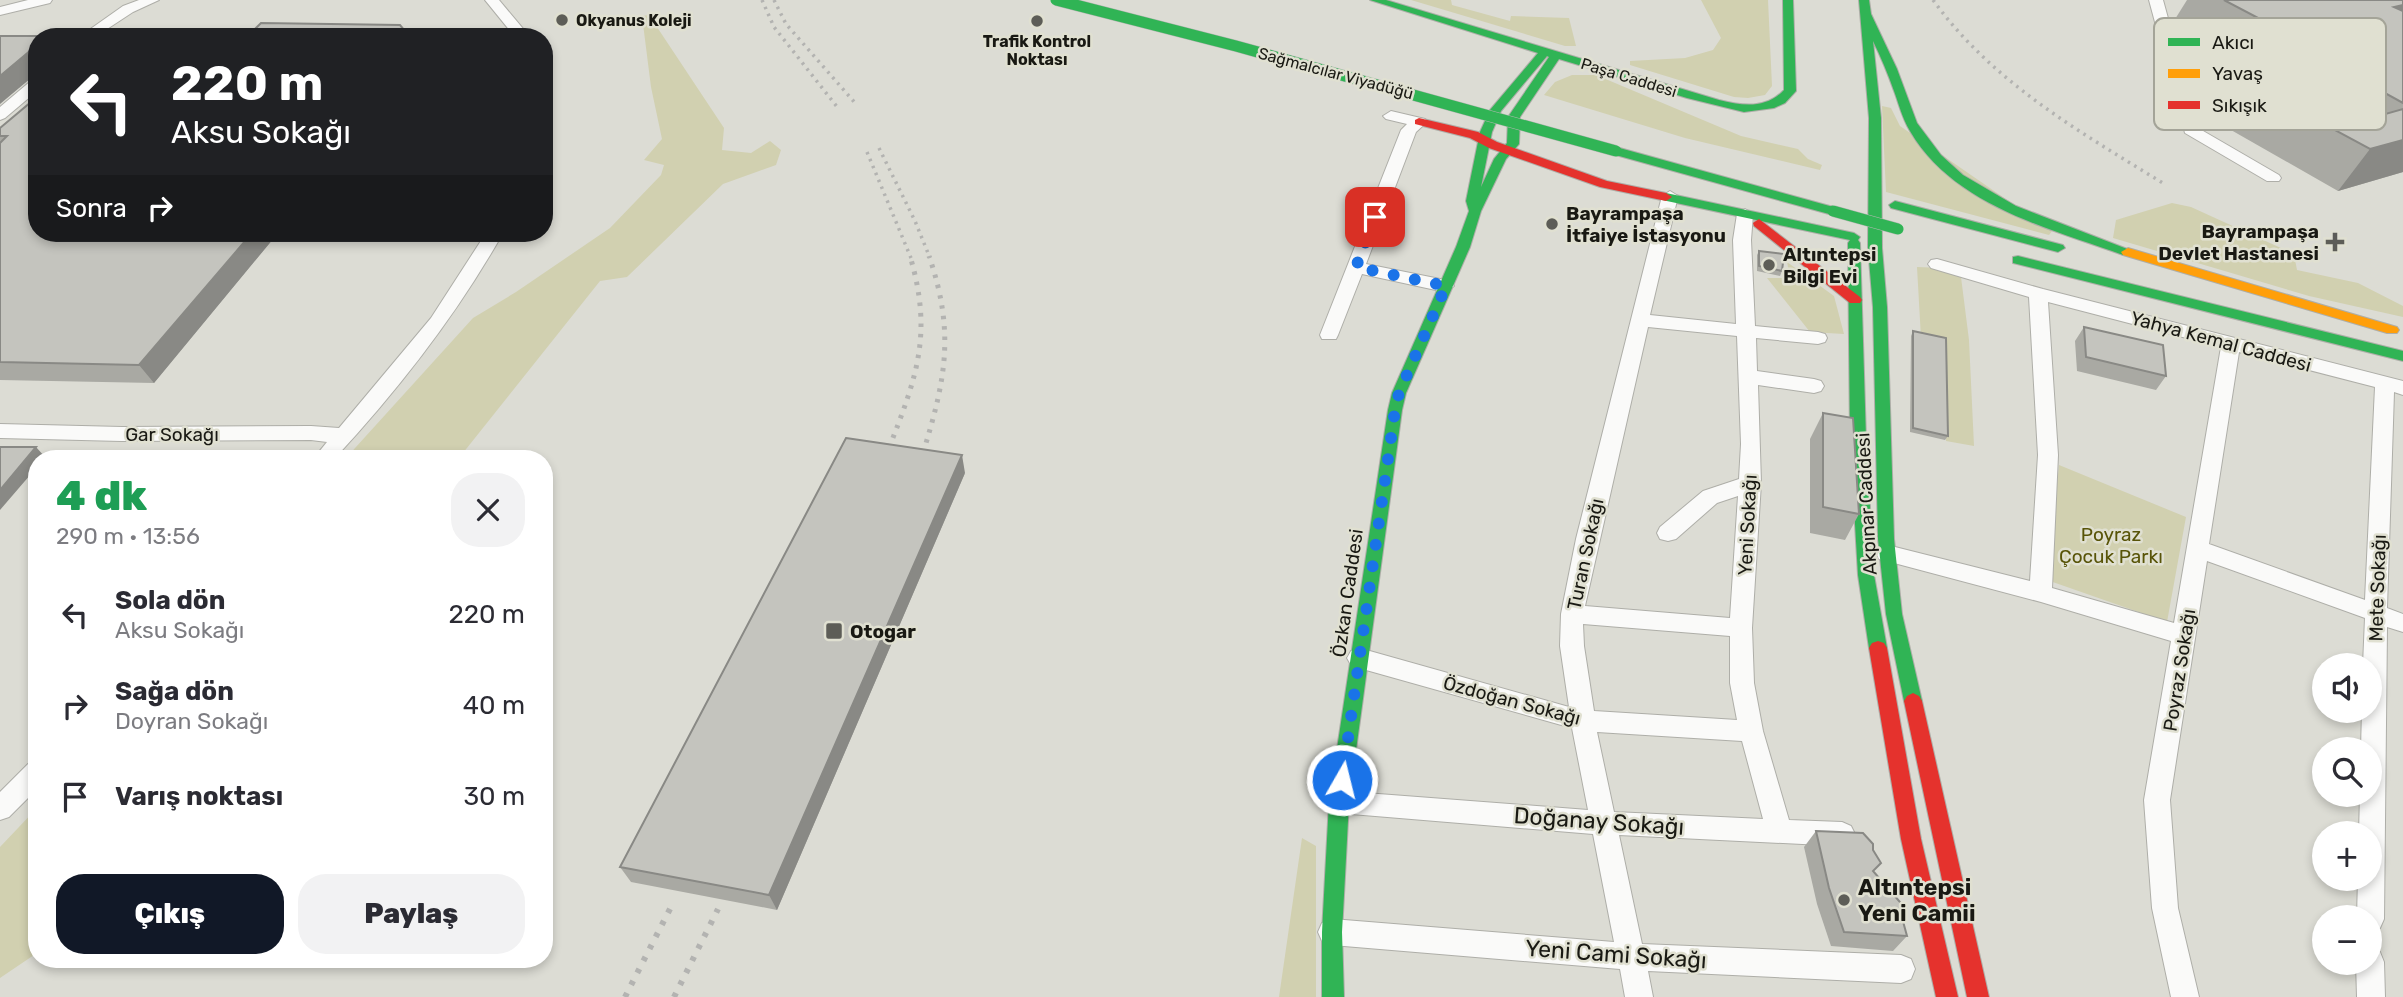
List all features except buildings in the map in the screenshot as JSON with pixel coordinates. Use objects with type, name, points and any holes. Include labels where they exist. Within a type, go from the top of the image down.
[{"type":"main road","name":"Sağmalcılar Viyadüğü","points":[[1056,0],[1236,46],[1904,230]]},
{"type":"main road","name":"Paşa Caddesi","points":[[1375,0],[1600,68],[1738,107],[1757,108],[1778,105],[1787,99],[1790,91],[1788,0]]},
{"type":"main road","points":[[1866,5],[1916,132],[1927,149],[1949,171],[1982,193],[2042,221],[2141,256],[2398,331]]},
{"type":"main road","name":"Akpınar Caddesi","points":[[1866,5],[1875,118],[1875,248],[1887,552],[1894,614],[1978,997]]},
{"type":"main road","points":[[1505,39],[1522,53],[1536,70]]},
{"type":"main road","points":[[1536,70],[1550,53]]},
{"type":"main road","points":[[1536,70],[1600,68]]},
{"type":"main road","name":"Özkan Caddesi","points":[[1475,211],[1472,201],[1487,135],[1496,110],[1536,70]]},
{"type":"main road","name":"Özkan Caddesi","points":[[1333,997],[1332,932],[1339,802],[1395,410],[1399,393],[1446,286],[1475,211],[1483,202],[1493,169],[1510,142],[1514,117],[1536,70]]},
{"type":"main road","points":[[1487,94],[1538,107]]},
{"type":"main road","points":[[1419,122],[1435,118],[1487,135],[1502,129],[1510,142],[1567,171],[1604,184],[1671,197],[1875,248]]},
{"type":"main road","name":"Akpınar Caddesi","points":[[1947,997],[1911,839],[1866,575],[1861,526],[1854,244],[1856,199],[1895,205],[2068,251]]},
{"type":"main road","points":[[1752,219],[1855,300]]},
{"type":"main road","points":[[2001,256],[2403,356]]},
{"type":"main road","points":[[2093,257],[2398,331]]},
{"type":"street","points":[[0,11],[45,0]]},
{"type":"street","points":[[97,28],[122,0]]},
{"type":"street","points":[[100,28],[128,9],[152,0]]},
{"type":"street","points":[[492,0],[515,28]]},
{"type":"street","points":[[2156,0],[2161,18]]},
{"type":"street","points":[[0,115],[28,91]]},
{"type":"street","points":[[1391,116],[1419,122]]},
{"type":"street","points":[[1329,335],[1409,130],[1419,122]]},
{"type":"street","points":[[2191,130],[2273,178]]},
{"type":"street","name":"Turan Sokağı","points":[[1639,997],[1606,823],[1583,721],[1572,646],[1572,614],[1587,539],[1671,197]]},
{"type":"street","name":"Yeni Sokağı","points":[[1752,219],[1742,240],[1750,377],[1751,483],[1741,628],[1742,683],[1751,731],[1779,830]]},
{"type":"street","points":[[332,450],[443,318],[489,242]]},
{"type":"street","name":"Yahya Kemal Caddesi","points":[[1937,264],[2394,386]]},
{"type":"street","points":[[1356,267],[1446,286]]},
{"type":"street","points":[[2038,293],[2048,455],[2041,593]]},
{"type":"street","points":[[1640,320],[1818,338]]},
{"type":"street","name":"Poyraz Sokağı","points":[[2187,997],[2165,908],[2157,800],[2231,343]]},
{"type":"street","points":[[1750,377],[1814,386]]},
{"type":"street","name":"Mete Sokağı","points":[[2370,905],[2376,613],[2394,386]]},
{"type":"street","name":"Gar Sokağı","points":[[0,431],[122,435],[311,433],[345,436]]},
{"type":"street","points":[[1668,533],[1710,496],[1751,483]]},
{"type":"street","points":[[2197,549],[2403,623]]},
{"type":"street","points":[[1887,552],[2041,593],[2185,636]]},
{"type":"street","points":[[1572,614],[1741,628]]},
{"type":"street","name":"Özdoğan Sokağı","points":[[1359,659],[1583,721],[1751,731]]},
{"type":"street","points":[[0,809],[28,781]]},
{"type":"street","name":"Doğanay Sokağı","points":[[1339,802],[1606,823],[1858,835]]},
{"type":"street","name":"Yeni Cami Sokağı","points":[[1332,932],[1632,957],[1901,969]]},
{"type":"street","points":[[2370,975],[2371,997]]},
{"type":"green space","points":[[1411,0],[1451,0],[1452,5],[1510,21],[1511,16],[1569,18],[1576,46],[1565,46]]},
{"type":"green space","points":[[1701,0],[1768,0],[1772,86],[1765,95],[1734,97],[1630,65],[1630,61],[1685,58],[1713,50],[1721,38]]},
{"type":"green space","points":[[649,15],[724,128],[722,150],[751,153],[770,141],[781,150],[776,165],[723,184],[627,277],[600,281],[465,450],[353,450],[473,318],[610,228],[661,175],[664,165],[644,160],[662,139],[651,87],[642,16]]},
{"type":"green space","points":[[1572,75],[1596,75],[1741,136],[1798,149],[1808,159],[1822,165],[1820,170],[1685,138],[1544,95],[1555,82]]},
{"type":"green space","points":[[1882,106],[1891,108],[1900,126],[2052,231],[2049,235],[1886,192]]},
{"type":"green space","points":[[2172,203],[2191,207],[2294,254],[2297,270],[2358,283],[2403,306],[2403,317],[2309,296],[2113,238],[2116,220]]},
{"type":"green space","points":[[1787,262],[1834,296],[1844,334],[1810,332],[1767,278],[1790,278]]},
{"type":"green space","points":[[1917,267],[1943,268],[1961,277],[1969,340],[1974,446],[1946,441],[1944,343],[1921,338]]},
{"type":"green space","name":"Poyraz Çocuk Parkı","points":[[2059,465],[2186,517],[2167,622],[2047,580]]},
{"type":"green space","points":[[28,817],[28,959],[0,978],[0,847]]},
{"type":"green space","points":[[1302,838],[1316,846],[1316,997],[1279,997]]},
{"type":"railway","points":[[762,0],[774,27],[838,108]]},
{"type":"railway","points":[[774,0],[786,24],[856,104]]},
{"type":"railway","points":[[1933,0],[1957,30],[2010,81],[2070,125],[2166,185]]},
{"type":"railway","points":[[879,148],[930,258]]},
{"type":"railway","points":[[867,152],[911,258]]},
{"type":"railway","points":[[889,448],[907,399],[919,354],[920,309],[910,256]]},
{"type":"railway","points":[[923,453],[942,378],[945,332],[937,283],[929,256]]},
{"type":"railway","points":[[625,997],[674,901]]},
{"type":"railway","points":[[674,997],[718,909]]},
{"type":"traffic: fast","points":[[1056,0],[1236,46],[1616,151]]},
{"type":"traffic: fast","points":[[1375,0],[1691,96],[1744,108],[1770,106],[1790,91],[1788,0]]},
{"type":"traffic: fast","points":[[1864,0],[1875,118],[1875,248],[1880,307],[1886,539],[1894,614],[1913,701]]},
{"type":"traffic: fast","points":[[1866,15],[1914,128],[1936,157],[1959,177],[2012,209],[2128,252]]},
{"type":"traffic: fast","points":[[1545,51],[1496,110],[1486,132],[1472,201],[1475,211],[1500,159],[1513,144],[1514,117],[1556,55]]},
{"type":"traffic: fast","points":[[1616,151],[1833,211]]},
{"type":"traffic: fast","points":[[1666,197],[1854,237]]},
{"type":"traffic: fast","points":[[1895,205],[2058,248]]},
{"type":"traffic: fast","points":[[1333,997],[1332,932],[1339,802],[1395,410],[1399,393],[1463,247],[1475,211]]},
{"type":"traffic: fast","points":[[1833,211],[1898,229]]},
{"type":"traffic: fast","points":[[1854,243],[1858,439],[1866,575],[1878,648]]},
{"type":"traffic: fast","points":[[2018,260],[2403,356]]},
{"type":"traffic: slow","points":[[2128,252],[2392,330]]},
{"type":"traffic: jam","points":[[1419,122],[1474,135],[1493,145],[1604,184],[1666,197]]},
{"type":"traffic: jam","points":[[1759,223],[1855,300]]},
{"type":"traffic: jam","points":[[1878,648],[1911,839],[1947,997]]},
{"type":"traffic: jam","points":[[1913,701],[1978,997]]},
{"type":"place","name":"Okyanus Koleji","points":[[562,20]]},
{"type":"place","name":"Trafik Kontrol Noktası","points":[[1037,21]]},
{"type":"place","name":"Bayrampaşa İtfaiye İstasyonu","points":[[1552,224]]},
{"type":"place","name":"Bayrampaşa Devlet Hastanesi","points":[[2335,242]]},
{"type":"place","name":"Altıntepsi Bilgi Evi","points":[[1769,265]]},
{"type":"place","name":"Otogar","points":[[834,631]]},
{"type":"place","name":"Altıntepsi Yeni Camii","points":[[1844,900]]},
{"type":"route","points":[[1342,780],[1395,410],[1399,393],[1446,286],[1356,267],[1375,217]]}]
